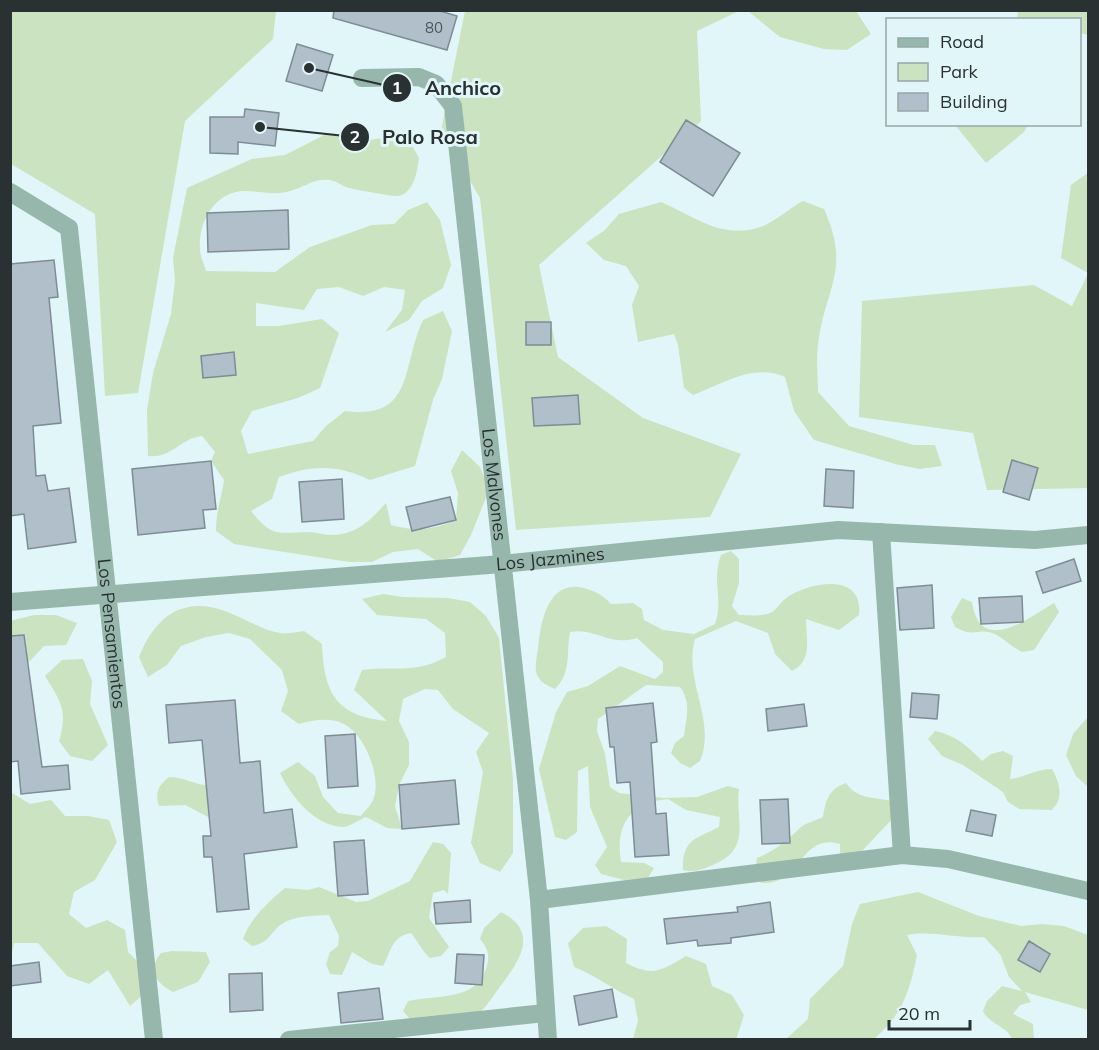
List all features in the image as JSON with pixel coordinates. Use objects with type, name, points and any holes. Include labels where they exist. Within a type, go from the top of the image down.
[{"type":"street","name":"Los Malvones","points":[[362,78],[419,77],[436,84],[453,106],[539,900],[548,1040]]},
{"type":"street","name":"Los Pensamientos","points":[[10,192],[69,228],[154,1040]]},
{"type":"street","name":"Los Jazmines","points":[[10,602],[502,564],[838,530],[1035,540],[1089,535]]},
{"type":"street","points":[[881,532],[902,855]]},
{"type":"street","points":[[539,900],[902,855],[948,859],[1089,891]]},
{"type":"street","points":[[289,1040],[545,1013]]},
{"type":"green space","points":[[11,10],[276,11],[273,39],[185,121],[138,393],[105,396],[95,214],[11,164]]},
{"type":"green space","points":[[465,11],[739,11],[697,31],[701,121],[539,265],[558,357],[643,418],[741,454],[710,517],[516,530],[480,198],[441,131]]},
{"type":"green space","points":[[748,11],[856,11],[871,34],[847,50],[824,49],[780,37]]},
{"type":"green space","points":[[1018,11],[1088,11],[1088,35],[1081,33],[1081,18],[1017,18]]},
{"type":"green space","points":[[956,126],[1027,126],[1024,132],[986,163]]},
{"type":"green space","points":[[328,133],[362,141],[397,136],[408,138],[419,158],[416,174],[409,190],[396,196],[322,180],[284,192],[234,192],[217,202],[205,219],[200,239],[200,252],[206,271],[275,272],[310,247],[372,225],[394,224],[408,210],[427,202],[440,220],[451,265],[443,288],[422,301],[409,320],[385,332],[402,310],[405,290],[384,287],[363,296],[339,287],[317,289],[304,310],[256,303],[256,326],[279,326],[322,319],[339,333],[320,388],[298,398],[252,411],[241,431],[248,454],[313,441],[326,426],[345,411],[368,412],[384,407],[395,399],[402,386],[423,320],[443,311],[452,331],[442,379],[433,400],[415,466],[370,480],[346,471],[324,468],[291,473],[279,477],[272,499],[251,511],[264,525],[282,533],[311,532],[331,535],[348,533],[362,526],[386,503],[391,525],[408,529],[440,526],[456,520],[458,493],[451,471],[462,450],[480,467],[489,490],[471,535],[460,555],[438,562],[418,549],[393,552],[372,562],[349,562],[234,544],[216,531],[224,480],[211,461],[215,452],[202,436],[188,440],[170,452],[148,456],[147,410],[153,373],[171,314],[175,280],[173,258],[187,188],[252,159],[285,155]]},
{"type":"green space","points":[[1088,173],[1088,273],[1061,258],[1071,185]]},
{"type":"green space","points":[[803,201],[824,209],[836,248],[834,279],[818,345],[818,392],[849,426],[914,445],[935,445],[942,466],[920,469],[899,465],[814,440],[794,411],[785,377],[773,373],[761,372],[738,377],[693,395],[684,388],[678,345],[674,334],[638,342],[632,305],[639,286],[626,266],[604,260],[586,243],[605,230],[619,214],[661,202],[710,225],[735,231],[763,226]]},
{"type":"green space","points":[[1088,274],[1088,488],[987,490],[973,433],[859,417],[862,301],[1034,285],[1072,306]]},
{"type":"green space","points":[[731,551],[739,559],[739,583],[732,606],[739,615],[768,614],[799,591],[823,584],[835,584],[854,592],[859,615],[839,630],[806,619],[806,655],[799,667],[792,671],[775,654],[768,633],[736,621],[695,639],[692,655],[693,670],[705,731],[700,761],[690,768],[680,763],[671,753],[675,743],[684,736],[687,717],[686,699],[680,687],[646,685],[598,719],[597,731],[605,754],[610,787],[619,793],[664,798],[697,797],[728,786],[739,789],[738,841],[734,850],[715,864],[699,870],[683,870],[683,860],[688,846],[692,841],[719,827],[720,817],[686,810],[668,799],[655,801],[635,810],[623,827],[620,837],[621,862],[644,863],[654,868],[648,878],[624,880],[601,874],[595,865],[607,847],[590,807],[588,766],[578,771],[577,832],[566,840],[555,837],[539,769],[556,712],[567,692],[588,686],[620,666],[655,679],[663,672],[663,662],[637,638],[618,640],[588,632],[570,632],[566,669],[555,689],[543,682],[536,672],[539,637],[544,615],[554,596],[562,590],[572,587],[584,588],[599,594],[611,604],[633,603],[642,609],[644,620],[663,630],[694,634],[715,624],[718,606],[718,564],[721,555]]},
{"type":"green space","points":[[383,594],[448,598],[470,602],[486,616],[499,638],[513,779],[513,853],[500,872],[480,863],[471,843],[483,772],[476,752],[489,733],[453,709],[438,690],[425,689],[403,699],[399,721],[409,742],[409,765],[399,785],[395,806],[402,829],[387,828],[366,817],[344,827],[333,826],[305,809],[280,773],[298,762],[315,776],[323,797],[338,813],[361,816],[372,802],[376,788],[370,757],[359,737],[344,724],[316,720],[299,724],[281,711],[288,691],[282,670],[250,639],[229,633],[206,637],[181,646],[167,665],[148,677],[139,657],[145,643],[161,622],[171,614],[195,606],[225,611],[260,627],[281,633],[304,631],[322,644],[326,676],[336,699],[355,714],[387,721],[354,690],[362,670],[414,668],[446,657],[445,633],[426,619],[377,615],[362,599]]},
{"type":"green space","points":[[962,598],[972,602],[977,618],[985,627],[995,630],[1020,623],[1054,603],[1059,612],[1034,650],[1022,652],[992,633],[970,632],[955,627],[951,617]]},
{"type":"green space","points":[[34,615],[56,615],[77,623],[66,645],[44,646],[28,663],[11,658],[10,621]]},
{"type":"green space","points":[[83,659],[92,681],[90,704],[108,745],[92,761],[70,756],[59,741],[63,714],[45,676],[62,660]]},
{"type":"green space","points":[[1087,718],[1088,787],[1076,776],[1066,755],[1073,734]]},
{"type":"green space","points":[[935,731],[961,742],[982,761],[991,754],[1003,751],[1013,756],[1010,779],[1052,769],[1060,790],[1056,805],[1052,810],[1019,809],[1008,802],[1003,792],[963,765],[942,756],[928,739]]},
{"type":"green space","points":[[11,768],[12,793],[30,804],[51,800],[65,816],[88,816],[109,820],[117,842],[95,880],[74,892],[69,914],[86,928],[107,920],[125,930],[128,952],[144,968],[147,991],[130,1006],[108,970],[89,984],[67,976],[38,943],[14,943],[11,956]]},
{"type":"green space","points":[[169,777],[211,786],[214,820],[185,805],[159,806],[158,790]]},
{"type":"green space","points":[[846,783],[863,796],[896,803],[895,816],[862,851],[840,858],[840,844],[827,842],[816,845],[785,876],[775,882],[761,883],[755,871],[757,858],[781,845],[803,826],[823,817],[829,795]]},
{"type":"green space","points":[[433,842],[443,844],[451,853],[448,894],[444,890],[433,893],[429,918],[449,947],[441,956],[430,958],[411,933],[396,941],[383,966],[372,964],[352,952],[342,975],[330,974],[326,964],[330,952],[338,946],[339,936],[329,915],[305,916],[287,921],[266,940],[252,946],[243,939],[255,918],[285,888],[308,890],[319,887],[356,902],[368,901],[410,881]]},
{"type":"green space","points":[[918,892],[979,916],[1021,926],[1042,924],[1064,926],[1088,935],[1088,1010],[1025,992],[1031,1002],[1020,1005],[1013,1014],[1033,1024],[1034,1039],[1012,1039],[983,1011],[987,1001],[1002,986],[1022,991],[1009,977],[1000,954],[984,937],[916,934],[907,935],[917,955],[908,990],[899,1010],[875,1038],[878,1039],[785,1040],[808,1019],[810,999],[843,966],[852,924],[860,904]]},
{"type":"green space","points":[[501,912],[521,929],[522,949],[513,969],[488,1003],[474,1016],[462,1020],[414,1024],[403,1011],[408,1001],[464,992],[481,979],[488,957],[487,950],[480,939],[484,928]]},
{"type":"green space","points":[[606,926],[627,939],[626,963],[635,967],[650,971],[657,970],[686,956],[706,964],[712,986],[732,995],[744,1015],[736,1040],[633,1039],[638,1021],[634,999],[574,967],[568,943],[583,928]]},
{"type":"green space","points":[[206,952],[210,962],[198,982],[173,992],[158,980],[154,971],[154,965],[161,953]]},
{"type":"building","points":[[334,10],[437,10],[457,16],[447,50],[333,18]]},
{"type":"building","points":[[297,44],[333,55],[322,91],[286,81]]},
{"type":"building","points":[[245,109],[279,113],[275,146],[238,142],[238,154],[210,153],[210,117],[244,117]]},
{"type":"building","points":[[686,120],[740,153],[713,196],[660,162]]},
{"type":"building","points":[[288,210],[289,249],[208,252],[207,213]]},
{"type":"building","points":[[54,260],[58,297],[49,298],[61,423],[33,426],[36,476],[45,475],[48,491],[69,488],[76,542],[28,549],[24,514],[10,516],[10,264]]},
{"type":"building","points":[[526,322],[551,322],[551,345],[526,345]]},
{"type":"building","points":[[234,352],[236,375],[203,378],[201,356]]},
{"type":"building","points":[[578,395],[580,424],[534,426],[532,398]]},
{"type":"building","points":[[1012,460],[1038,468],[1029,500],[1003,492]]},
{"type":"building","points":[[211,461],[216,509],[203,510],[205,528],[138,535],[132,469]]},
{"type":"building","points":[[826,469],[854,471],[853,508],[824,506]]},
{"type":"building","points":[[342,479],[344,519],[302,522],[299,482]]},
{"type":"building","points":[[450,497],[456,520],[412,531],[406,507]]},
{"type":"building","points":[[1074,559],[1081,581],[1043,593],[1036,572]]},
{"type":"building","points":[[932,585],[934,628],[900,630],[897,588]]},
{"type":"building","points":[[1022,596],[1023,622],[981,624],[979,598]]},
{"type":"building","points":[[24,635],[42,767],[68,765],[70,789],[21,794],[18,761],[10,762],[10,636]]},
{"type":"building","points":[[912,693],[939,695],[937,719],[910,717]]},
{"type":"building","points":[[235,700],[240,763],[260,761],[264,813],[292,809],[297,847],[244,854],[249,909],[217,912],[212,857],[204,857],[203,836],[211,836],[202,740],[169,743],[166,705]]},
{"type":"building","points":[[653,703],[657,742],[651,743],[656,814],[666,813],[669,855],[635,857],[630,782],[617,783],[614,747],[610,747],[606,708]]},
{"type":"building","points":[[804,704],[807,726],[768,731],[766,709]]},
{"type":"building","points":[[355,734],[358,786],[328,788],[325,736]]},
{"type":"building","points":[[455,780],[459,824],[402,829],[399,785]]},
{"type":"building","points":[[788,799],[790,843],[762,844],[760,800]]},
{"type":"building","points":[[971,810],[996,815],[992,836],[966,831]]},
{"type":"building","points":[[364,840],[368,894],[338,896],[334,842]]},
{"type":"building","points":[[470,900],[471,922],[436,924],[434,903]]},
{"type":"building","points":[[770,902],[774,932],[731,938],[731,943],[698,946],[697,940],[667,944],[664,919],[738,912],[737,907]]},
{"type":"building","points":[[1029,941],[1050,954],[1040,972],[1018,960]]},
{"type":"building","points":[[457,954],[484,955],[482,985],[455,983]]},
{"type":"building","points":[[39,962],[41,982],[10,986],[10,966]]},
{"type":"building","points":[[262,973],[263,1010],[230,1012],[229,974]]},
{"type":"building","points":[[379,988],[383,1019],[341,1023],[338,993]]},
{"type":"building","points":[[612,989],[617,1017],[579,1025],[574,996]]},
{"type":"place","name":"Anchico","points":[[309,68]]},
{"type":"place","name":"Palo Rosa","points":[[260,127]]}]
